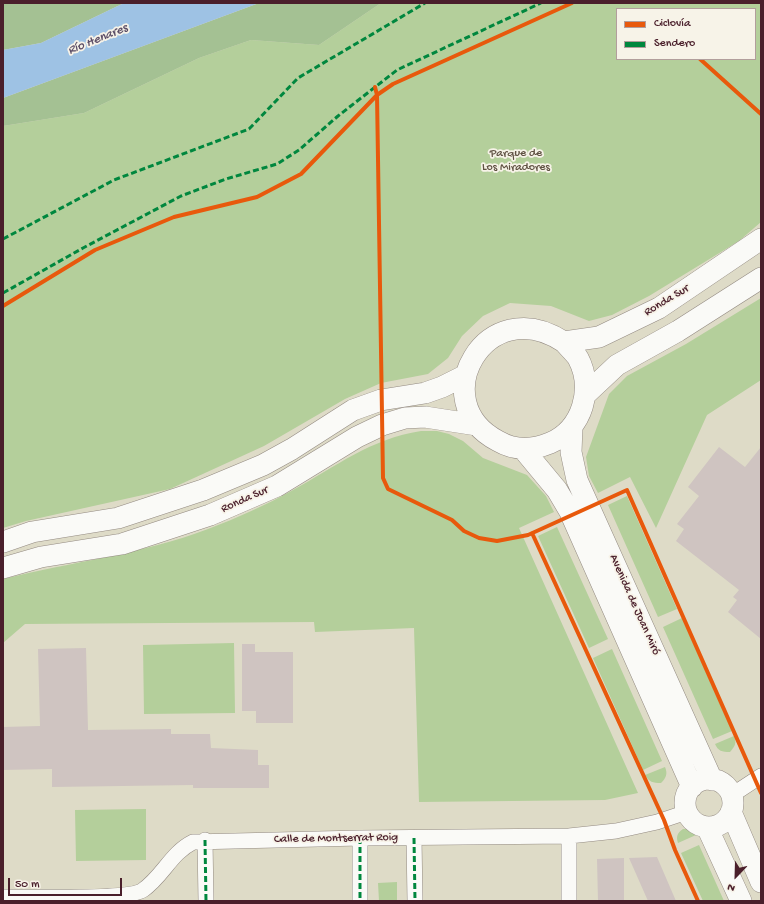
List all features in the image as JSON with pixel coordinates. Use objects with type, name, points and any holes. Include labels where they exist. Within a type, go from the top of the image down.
[{"type":"main road","name":"Ronda Sur","points":[[564,342],[599,337],[659,308],[761,239]]},
{"type":"main road","points":[[586,395],[616,365],[678,331],[761,278]]},
{"type":"main road","points":[[519,328],[536,328],[552,334],[564,342],[577,357],[582,369],[584,374],[586,395],[581,412],[572,427],[558,440],[539,447],[523,449],[504,445],[490,437],[477,425],[468,408],[464,391],[466,375],[472,359],[483,344],[502,332],[519,328]]},
{"type":"main road","name":"Ronda Sur","points":[[3,542],[32,532],[118,518],[203,490],[263,465],[292,449],[353,410],[381,400],[425,393],[442,387],[466,375]]},
{"type":"main road","name":"Ronda Sur","points":[[3,568],[41,557],[122,544],[210,515],[277,486],[358,437],[382,425],[405,418],[425,417],[477,425]]},
{"type":"main road","name":"Avenida de Joan Miró","points":[[572,427],[571,452],[577,480],[712,780]]},
{"type":"main road","name":"Avenida de Joan Miró","points":[[523,449],[557,490],[570,512],[692,787]]},
{"type":"main road","points":[[731,804],[724,822],[707,827],[696,823],[687,812],[686,797],[692,787],[701,781],[712,780],[722,783],[731,804],[761,882]]},
{"type":"main road","points":[[707,827],[742,901]]},
{"type":"street","points":[[731,804],[761,776]]},
{"type":"street","name":"Calle de Montserrat Roig","points":[[3,897],[117,896],[142,892],[158,878],[175,854],[183,847],[193,842],[205,840],[569,836],[616,831],[657,822],[687,812]]},
{"type":"street","points":[[569,836],[569,901]]},
{"type":"street","points":[[360,838],[360,901]]},
{"type":"street","points":[[414,838],[415,901]]},
{"type":"street","points":[[205,840],[206,901]]},
{"type":"green space","points":[[3,3],[124,3],[41,43],[3,50]]},
{"type":"green space","points":[[259,3],[381,3],[319,45],[251,40],[199,58],[84,113],[3,126],[3,98]]},
{"type":"green space","name":"Parque de Los Miradores","points":[[381,3],[761,3],[761,222],[739,241],[649,296],[612,315],[589,321],[551,306],[510,303],[483,316],[462,336],[448,358],[428,374],[381,383],[345,399],[264,446],[170,489],[26,521],[3,528],[3,126],[84,113],[199,58],[251,40],[319,45]]},
{"type":"green space","points":[[761,298],[761,380],[707,415],[656,528],[630,477],[598,493],[589,476],[586,457],[609,394],[627,376],[686,344]]},
{"type":"green space","points":[[421,431],[437,431],[449,434],[463,441],[483,458],[527,475],[546,496],[554,512],[519,528],[638,793],[605,800],[419,802],[414,628],[315,632],[314,622],[25,624],[3,643],[3,579],[132,551],[183,538],[241,516],[272,501],[354,454],[386,440]]},
{"type":"green space","points":[[627,496],[677,609],[658,617],[608,505]]},
{"type":"green space","points":[[557,527],[608,639],[589,648],[538,536]]},
{"type":"green space","points":[[682,618],[732,731],[713,739],[663,627]]},
{"type":"green space","points":[[234,643],[235,713],[144,714],[143,645]]},
{"type":"green space","points":[[612,649],[662,761],[643,770],[593,658]]},
{"type":"green space","points":[[734,736],[735,744],[730,752],[721,751],[717,748],[715,744]]},
{"type":"green space","points":[[665,767],[666,776],[661,783],[652,782],[645,775]]},
{"type":"green space","points":[[146,809],[146,860],[76,861],[75,810]]},
{"type":"green space","points":[[683,829],[688,829],[696,835],[678,843],[677,839],[679,832]]},
{"type":"green space","points":[[699,845],[724,901],[703,901],[681,853]]},
{"type":"green space","points":[[397,882],[397,901],[379,901],[378,883]]},
{"type":"water","name":"Río Henares","points":[[124,3],[259,3],[3,98],[3,50],[41,43]]},
{"type":"building","points":[[719,447],[745,467],[761,447],[761,639],[728,612],[737,600],[733,597],[739,590],[676,541],[684,529],[677,524],[699,496],[688,487]]},
{"type":"building","points":[[242,644],[255,644],[255,652],[293,652],[293,723],[256,723],[256,711],[242,711]]},
{"type":"building","points":[[86,648],[88,730],[171,729],[171,734],[210,734],[211,748],[258,750],[258,765],[269,765],[269,788],[193,788],[193,785],[52,787],[52,769],[3,770],[3,727],[40,726],[38,649]]},
{"type":"building","points":[[657,857],[676,901],[648,901],[629,858]]},
{"type":"building","points":[[624,858],[624,901],[598,901],[597,859]]},
{"type":"marked path","points":[[3,239],[114,180],[249,129],[298,78],[425,3]]},
{"type":"marked path","points":[[3,293],[83,248],[181,196],[226,179],[277,164],[299,150],[338,116],[397,70],[541,3]]},
{"type":"marked path","points":[[360,838],[360,901]]},
{"type":"marked path","points":[[414,838],[415,901]]},
{"type":"marked path","points":[[205,840],[206,901]]},
{"type":"cycle path","points":[[3,306],[95,250],[174,217],[257,197],[301,174],[377,95],[393,84],[572,3]]},
{"type":"cycle path","points":[[701,60],[761,114]]},
{"type":"cycle path","points":[[375,87],[377,95],[383,478],[388,489],[452,520],[464,531],[479,538],[497,541],[528,535],[627,490],[761,793]]},
{"type":"cycle path","points":[[532,533],[664,820],[675,850],[698,901]]}]
